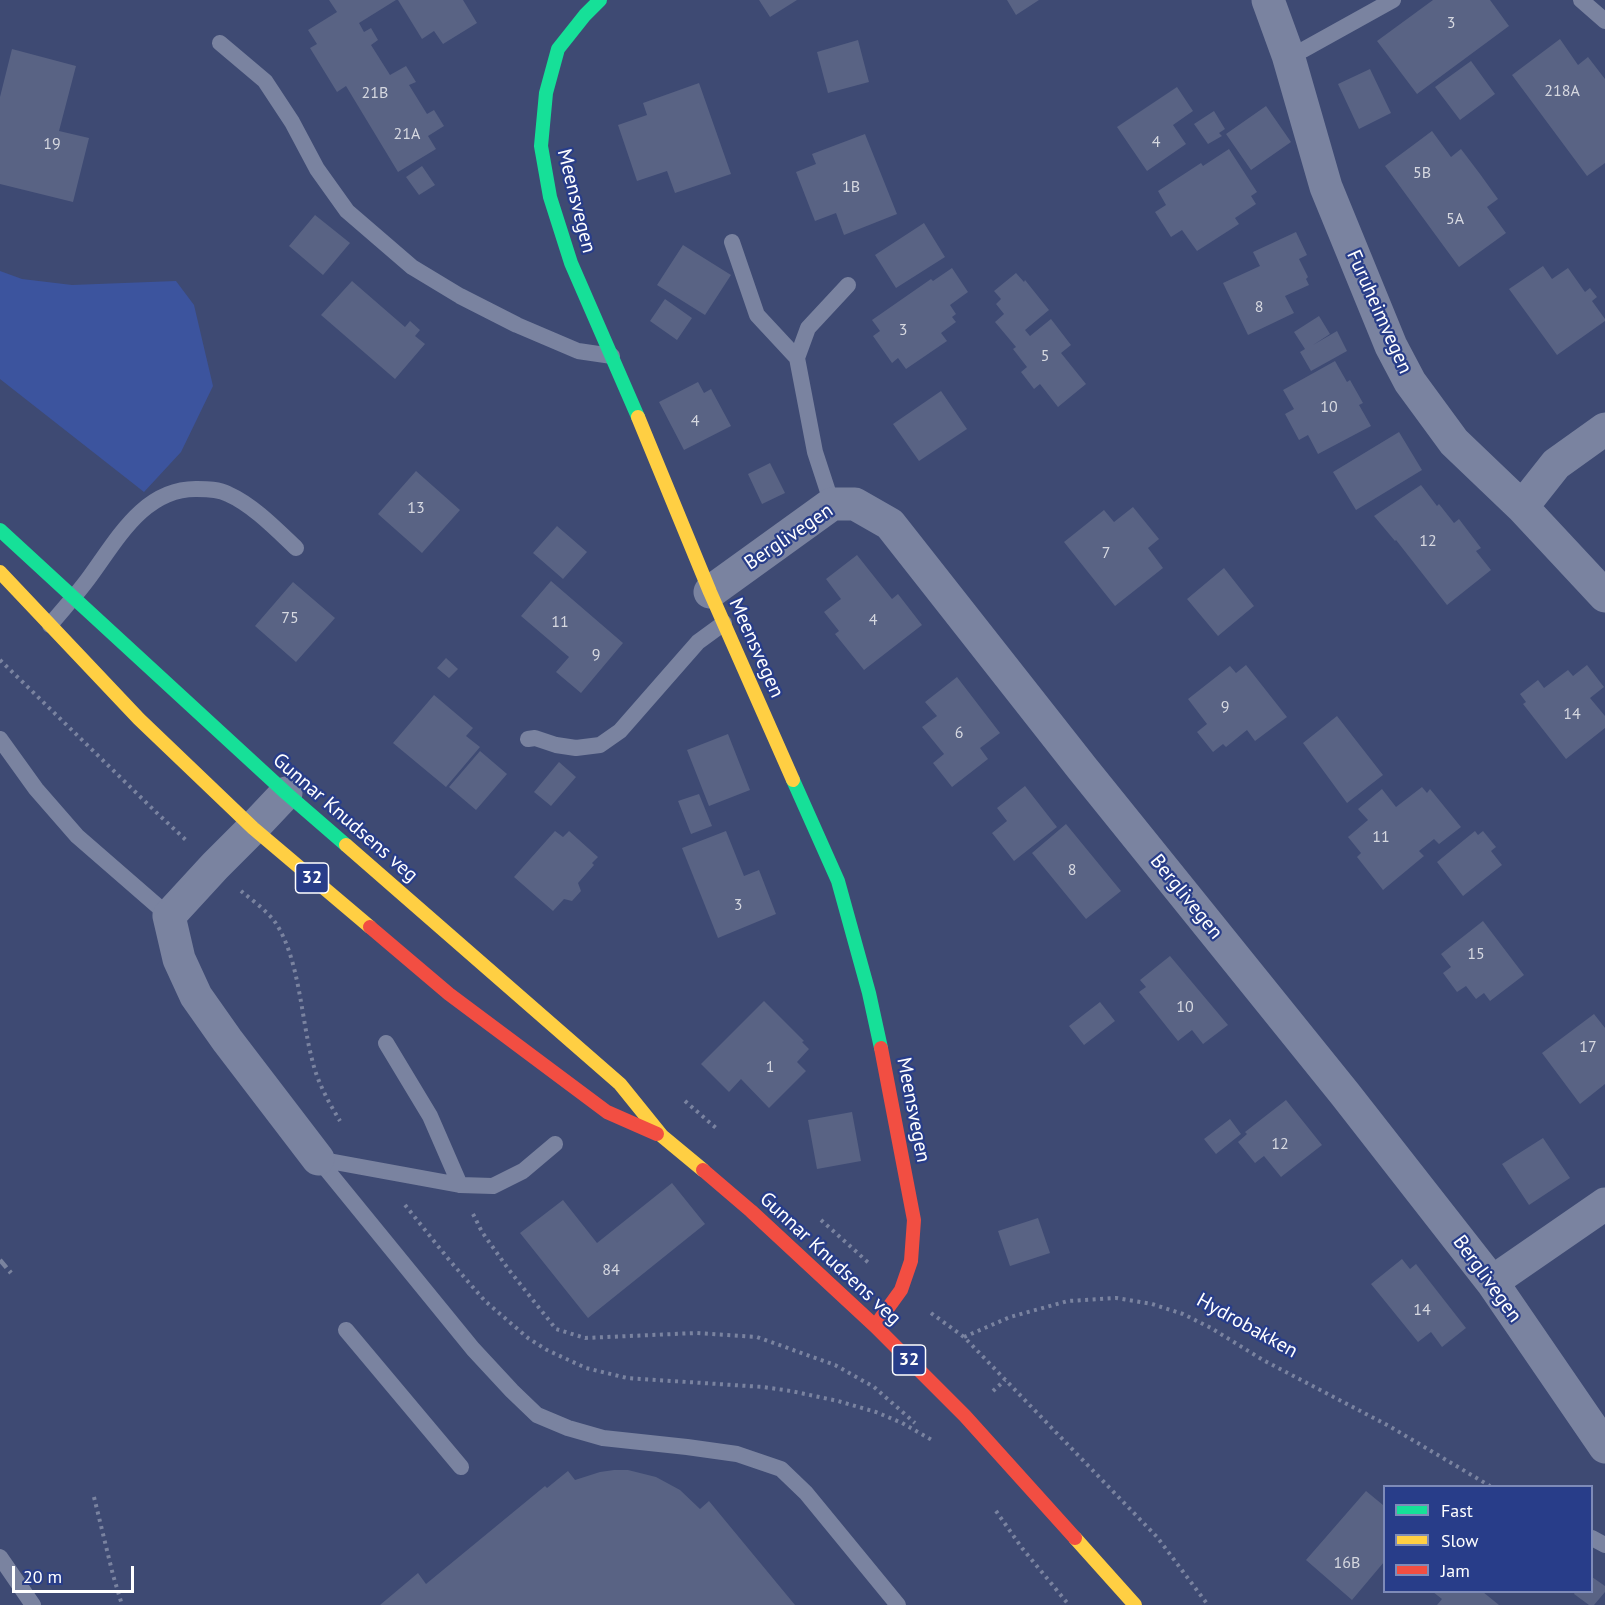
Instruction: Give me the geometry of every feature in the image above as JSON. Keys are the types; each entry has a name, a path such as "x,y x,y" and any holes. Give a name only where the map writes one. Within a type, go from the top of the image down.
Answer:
{"main road":[{"name":"Meensvegen","path":"600,0 558,49 546,93 541,146 550,197 571,263 710,592 838,881 869,993 914,1220 911,1261 901,1290 875,1326"},
{"name":"Gunnar Knudsens veg","path":"0,530 286,793 620,1084 662,1136 751,1211 875,1326 965,1416 1135,1605"},
{"name":"Gunnar Knudsens veg","path":"0,572 139,718 253,828 449,994 607,1112 662,1136"}],"street":[{"name":"Furuheimvegen","path":"1269,0 1288,55 1326,187 1390,346 1410,382 1454,442 1522,507 1605,596"},
{"path":"1522,507 1556,464 1605,429"},
{"name":"Berglivegen","path":"710,592 832,504 855,504 891,524 1075,759 1345,1094 1492,1282 1605,1447"},
{"path":"286,793 170,916 179,959 196,996 318,1159"},
{"path":"1492,1282 1605,1204"}],"lane":[{"path":"1288,55 1304,50 1393,0"},
{"path":"1581,0 1605,21"},
{"path":"220,43 265,81 317,169 347,211 412,267 460,296 517,325 578,351 612,356"},
{"path":"732,243 757,315 797,358"},
{"path":"832,504 815,452 797,358 808,328 848,285"},
{"path":"50,625 74,598 123,530 143,510 164,495 189,489 211,489 228,493 260,514 296,548"},
{"path":"528,739 535,738 556,745 576,748 600,745 620,731 698,642 724,623"},
{"path":"0,739 36,789 77,836 170,916"},
{"path":"386,1043 430,1116 460,1185"},
{"path":"318,1159 460,1185 493,1186 523,1171 555,1144"},
{"path":"318,1159 473,1348 537,1415 568,1428 603,1438 737,1454 782,1469 807,1493 898,1605"},
{"path":"346,1330 461,1467"},
{"path":"0,1557 33,1605"}],"path":[{"path":"460,1185 482,1232 556,1329 585,1338 696,1333 757,1337 835,1365 874,1387 936,1442"},
{"name":"Hydrobakken","path":"964,1337 1010,1317 1068,1301 1116,1298 1152,1304 1183,1314 1211,1328 1263,1360 1389,1426 1488,1485"},
{"path":"94,1497 122,1605"}],"shaded area":[{"path":"0,271 22,279 72,285 176,281 194,305 213,386 181,452 144,492 0,379"}],"building":[{"path":"329,0 396,0 359,23 364,32 371,28 378,40 371,45 390,75 406,66 416,82 409,85 427,114 434,110 444,126 428,136 436,149 398,172 346,86 337,92 310,48 317,44 308,30 337,12"},
{"path":"398,0 463,0 477,23 443,44 434,31 422,39"},
{"path":"759,0 797,0 770,17"},
{"path":"1007,0 1039,0 1016,15"},
{"path":"1433,0 1490,0 1509,26 1417,94 1377,41"},
{"path":"1560,39 1578,65 1588,57 1605,79 1605,163 1587,176 1512,75"},
{"path":"858,40 869,82 828,93 817,52"},
{"path":"12,49 76,66 59,131 89,138 73,202 0,184 0,97"},
{"path":"1471,61 1495,94 1460,120 1435,87"},
{"path":"1370,69 1391,113 1359,129 1338,84"},
{"path":"699,83 731,174 675,193 667,171 637,181 618,125 647,115 643,103"},
{"path":"1177,87 1193,111 1173,125 1186,144 1147,171 1117,127"},
{"path":"1266,106 1291,142 1251,170 1226,134"},
{"path":"1214,111 1225,129 1219,133 1222,136 1208,144 1194,124"},
{"path":"1432,131 1451,157 1461,149 1480,174 1498,199 1487,207 1506,233 1459,267 1385,166"},
{"path":"865,134 897,214 844,235 836,213 815,221 796,172 816,164 812,154"},
{"path":"1229,149 1257,192 1251,196 1256,204 1235,218 1239,224 1197,251 1182,230 1171,237 1155,212 1166,205 1158,191 1201,163 1203,166"},
{"path":"422,166 435,185 419,195 406,177"},
{"path":"315,215 350,243 323,275 289,246"},
{"path":"924,223 945,257 896,288 875,255"},
{"path":"1296,232 1307,255 1299,259 1308,277 1306,279 1309,285 1285,296 1294,313 1248,335 1223,283 1260,266 1253,252"},
{"path":"683,245 731,275 705,315 657,285"},
{"path":"1543,266 1552,279 1568,268 1585,292 1590,288 1597,297 1592,301 1605,319 1557,355 1509,289"},
{"path":"952,268 968,292 950,305 956,314 952,317 956,322 941,333 947,341 906,369 898,358 892,363 873,336 880,331 872,320 931,279 933,281"},
{"path":"1016,273 1024,282 1025,280 1049,310 1025,330 1030,336 1051,319 1071,345 1061,353 1086,384 1058,407 1040,384 1034,389 1021,372 1027,367 1013,349 1016,347 995,322 1004,314 996,304 1001,299 994,291"},
{"path":"352,281 405,327 410,321 420,330 415,336 425,344 395,379 321,315"},
{"path":"665,299 692,318 677,340 650,321"},
{"path":"1319,316 1330,334 1313,345 1337,331 1347,351 1311,371 1300,352 1305,349 1294,332"},
{"path":"1335,361 1347,382 1350,380 1363,403 1359,405 1371,426 1318,454 1308,435 1299,440 1285,414 1294,409 1283,390"},
{"path":"698,382 704,393 711,389 731,426 684,450 659,402"},
{"path":"941,391 967,429 919,461 893,424"},
{"path":"1399,432 1422,470 1356,510 1333,472"},
{"path":"770,463 785,493 762,504 748,474"},
{"path":"416,471 460,510 422,553 378,514"},
{"path":"1421,485 1454,523 1459,519 1481,548 1476,551 1491,570 1447,605 1374,516"},
{"path":"1133,507 1159,539 1148,548 1163,568 1115,606 1064,542 1104,510 1114,522"},
{"path":"557,526 587,552 563,579 533,553"},
{"path":"857,555 892,599 898,594 922,625 864,670 835,634 839,631 824,612 841,599 826,579"},
{"path":"1224,568 1254,606 1218,636 1187,599"},
{"path":"551,581 623,643 581,693 556,672 569,657 521,616"},
{"path":"293,582 335,618 296,662 255,626"},
{"path":"446,658 458,669 449,678 437,668"},
{"path":"1246,665 1287,717 1255,741 1247,730 1226,747 1223,744 1213,752 1197,732 1207,724 1188,699 1230,666 1236,673"},
{"path":"1587,665 1604,687 1590,698 1605,716 1605,728 1566,759 1523,704 1526,702 1520,694 1538,680 1544,688 1568,670 1573,676"},
{"path":"957,677 1000,733 980,748 988,759 952,787 933,763 944,754 922,727 937,716 925,702"},
{"path":"434,695 473,728 466,736 480,747 446,787 393,743"},
{"path":"1337,716 1383,775 1347,803 1303,743"},
{"path":"728,734 750,790 709,806 687,750"},
{"path":"480,751 507,774 476,810 449,787"},
{"path":"559,762 576,777 551,806 534,792"},
{"path":"1025,786 1057,827 1014,861 992,833 1007,821 997,808"},
{"path":"1422,787 1427,793 1430,789 1461,827 1439,844 1434,839 1419,851 1424,856 1383,890 1357,857 1361,853 1348,837 1368,820 1358,809 1382,789 1396,807"},
{"path":"699,794 712,826 691,834 678,801"},
{"path":"1066,824 1121,891 1086,919 1032,853"},
{"path":"555,831 563,837 569,831 598,857 578,883 581,891 572,901 564,899 553,911 514,877"},
{"path":"726,831 744,876 759,870 776,914 718,938 682,848"},
{"path":"1475,831 1478,835 1483,831 1496,847 1491,851 1502,865 1463,896 1437,862"},
{"path":"1483,921 1524,975 1490,1001 1484,993 1476,999 1466,986 1457,992 1443,973 1451,967 1441,954"},
{"path":"1170,956 1228,1025 1203,1044 1192,1030 1178,1041 1139,992 1146,987 1140,980"},
{"path":"764,1001 804,1041 802,1042 809,1049 797,1062 806,1071 769,1108 741,1079 729,1092 701,1064"},
{"path":"1100,1002 1115,1021 1084,1045 1069,1026"},
{"path":"1594,1014 1605,1028 1605,1084 1580,1104 1542,1053"},
{"path":"1286,1100 1322,1145 1281,1177 1264,1156 1255,1163 1238,1142 1247,1134 1245,1132"},
{"path":"852,1112 861,1161 817,1169 808,1120"},
{"path":"1230,1119 1241,1134 1216,1154 1204,1139"},
{"path":"1543,1138 1570,1178 1529,1205 1502,1164"},
{"path":"672,1183 705,1224 588,1318 520,1233 563,1200 597,1243"},
{"path":"1038,1218 1050,1253 1010,1266 998,1231"},
{"path":"1402,1259 1410,1269 1416,1264 1466,1328 1442,1347 1431,1332 1418,1342 1371,1284"},
{"path":"614,1470 628,1470 656,1477 680,1490 700,1509 709,1501 795,1605 380,1605 418,1573 426,1584 545,1486 547,1488 568,1471 575,1480"},
{"path":"1366,1491 1383,1505 1383,1563 1352,1600 1306,1560"},
{"path":"1593,1578 1605,1586 1605,1592 1594,1605 1589,1605 1574,1594 1593,1593"},
{"path":"1434,1593 1484,1593 1499,1605 1437,1605 1442,1599"}],"railway":[{"path":"0,1260 11,1273"}],"traffic: fast":[{"path":"600,0 558,49 546,93 541,146 550,197 571,263 638,417"},
{"path":"0,530 286,793 346,845"},
{"path":"793,780 838,881 869,993 881,1048"}],"traffic: slow":[{"path":"638,417 710,592 793,780"},
{"path":"0,572 139,719 253,828 370,927"},
{"path":"346,845 620,1084 662,1136 703,1170"},
{"path":"1075,1538 1135,1605"}],"traffic: jam":[{"path":"370,927 449,994 607,1112 657,1134"},
{"path":"875,1326 901,1290 911,1261 914,1220 881,1048"},
{"path":"703,1170 751,1211 875,1326 965,1416 1075,1538"}]}
